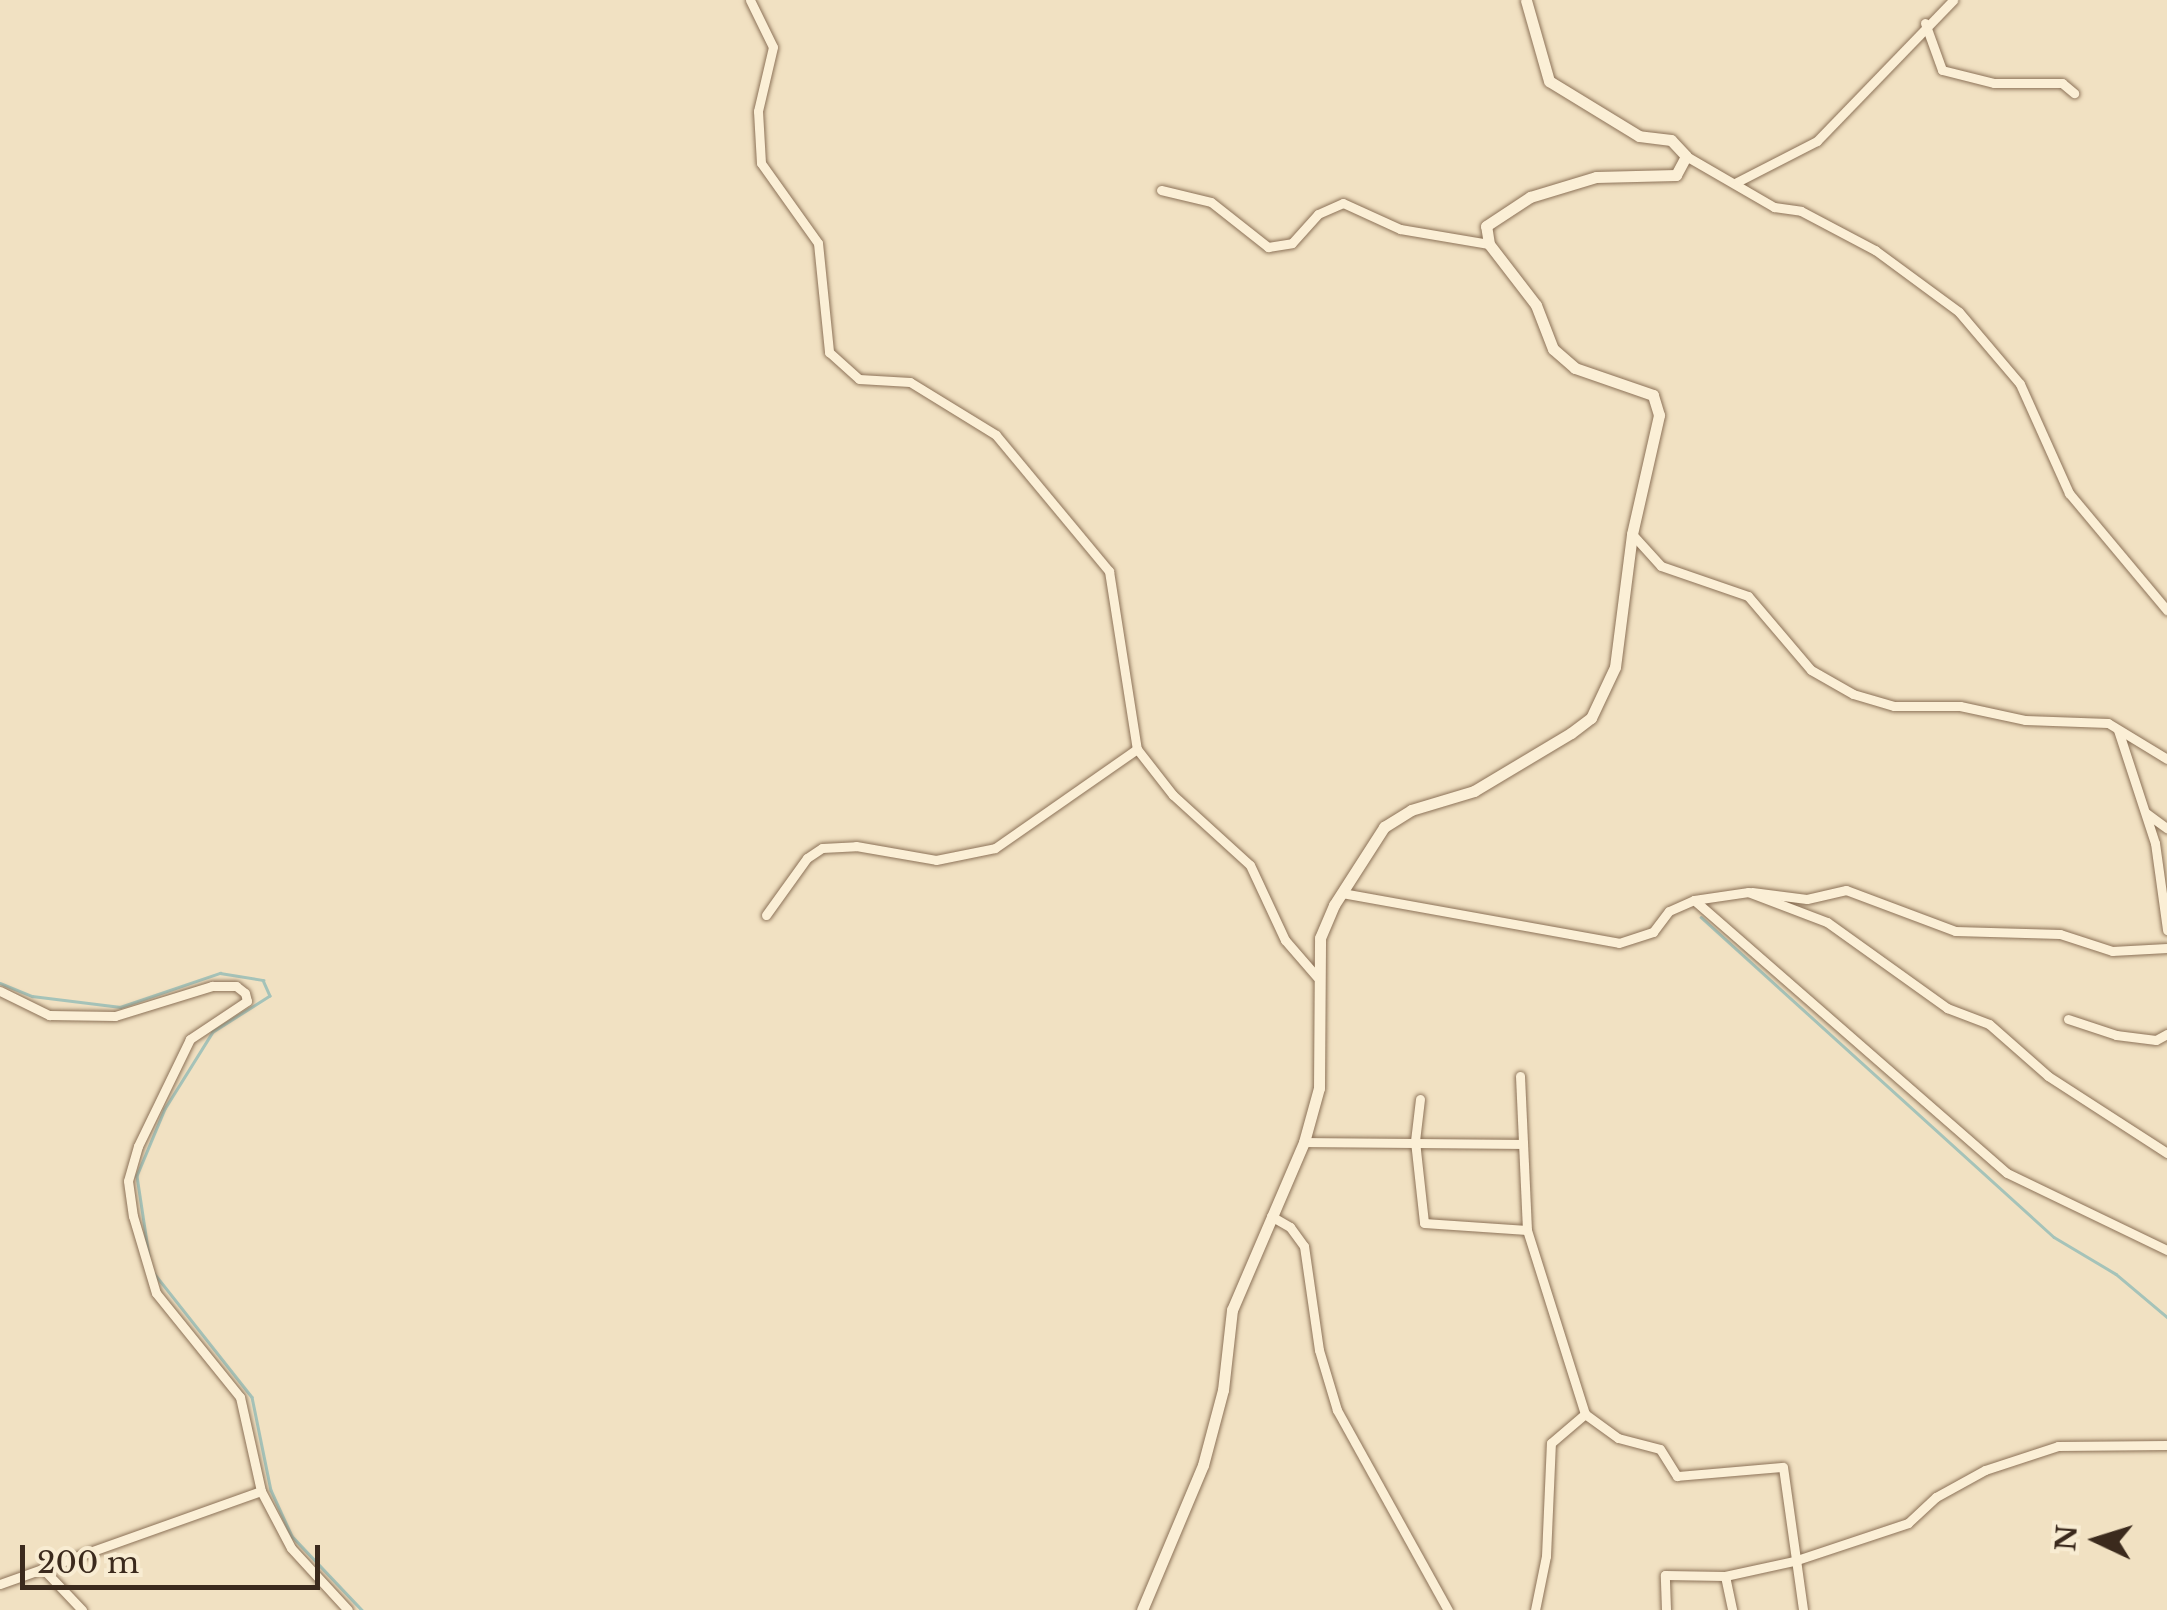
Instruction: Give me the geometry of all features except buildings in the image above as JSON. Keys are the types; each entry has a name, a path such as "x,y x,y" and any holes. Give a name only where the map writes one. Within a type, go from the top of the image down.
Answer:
{"street":[{"path":"750,0 772,47 758,112 761,163 818,243 829,352 859,380 910,382 996,435 1108,571 1137,749 1173,795 1250,865 1285,940 1317,976"},
{"path":"1526,0 1549,81 1640,136 1671,140 1686,156 1774,208 1802,210 1875,250 1960,312 2020,384 2069,493 2167,610"},
{"path":"1735,183 1817,141 1925,23 1953,0"},
{"path":"1925,23 1942,70 1994,82 2062,83 2074,93"},
{"path":"1142,1610 1204,1465 1223,1390 1232,1310 1304,1142 1324,1048 1317,976 1320,938 1342,893 1384,826 1411,810 1474,791 1590,718 1615,667 1632,534 1659,415 1653,396 1575,368 1554,349 1536,305 1489,244 1486,226 1496,213 1530,197 1596,178 1676,176 1686,156"},
{"path":"1161,190 1211,202 1268,247 1292,243 1318,214 1343,203 1400,228 1489,244"},
{"path":"1632,534 1661,566 1748,596 1811,670 1853,694 1894,706 1960,706 2118,730 2167,759"},
{"path":"2118,730 2143,811 2167,930"},
{"path":"766,914 807,858 822,848 856,846 936,860 996,848 1137,749"},
{"path":"2143,811 2167,828"},
{"path":"1342,893 1618,943 1653,932 1669,910 1694,900 1748,892 1807,900 1846,890 1955,931 2060,934 2112,951 2167,948"},
{"path":"1748,892 1826,922 1947,1008 1989,1024 2048,1076 2167,1153"},
{"path":"1694,900 2007,1173 2167,1250"},
{"path":"0,991 49,1015 115,1016 212,986 236,986 245,992 247,1000 190,1039 128,1181 156,1293 240,1396 261,1492 291,1548 348,1610"},
{"path":"2068,1019 2116,1035 2156,1040 2167,1034"},
{"path":"1520,1076 1527,1230 1586,1414 1618,1438 1660,1449 1677,1476 1783,1466 1803,1610"},
{"path":"1420,1099 1415,1141 1424,1222 1527,1230"},
{"path":"1304,1142 1523,1144"},
{"path":"1271,1216 1290,1226 1304,1246 1319,1350 1336,1410 1448,1610"},
{"path":"1535,1610 1546,1556 1551,1443 1586,1414"},
{"path":"1666,1610 1666,1575 1725,1576 1794,1560 1908,1523 1936,1497 1985,1470 2058,1446 2167,1445"},
{"path":"0,1584 261,1492"},
{"path":"45,1571 82,1610"},
{"path":"1725,1576 1732,1610"}],"waterway":[{"path":"1701,917 2054,1237 2116,1274 2167,1317"},
{"path":"0,983 32,996 120,1007 220,973 263,980 270,996 213,1032 165,1109 137,1176 149,1255"},
{"path":"154,1273 252,1397 271,1490 292,1536 362,1610"}]}
